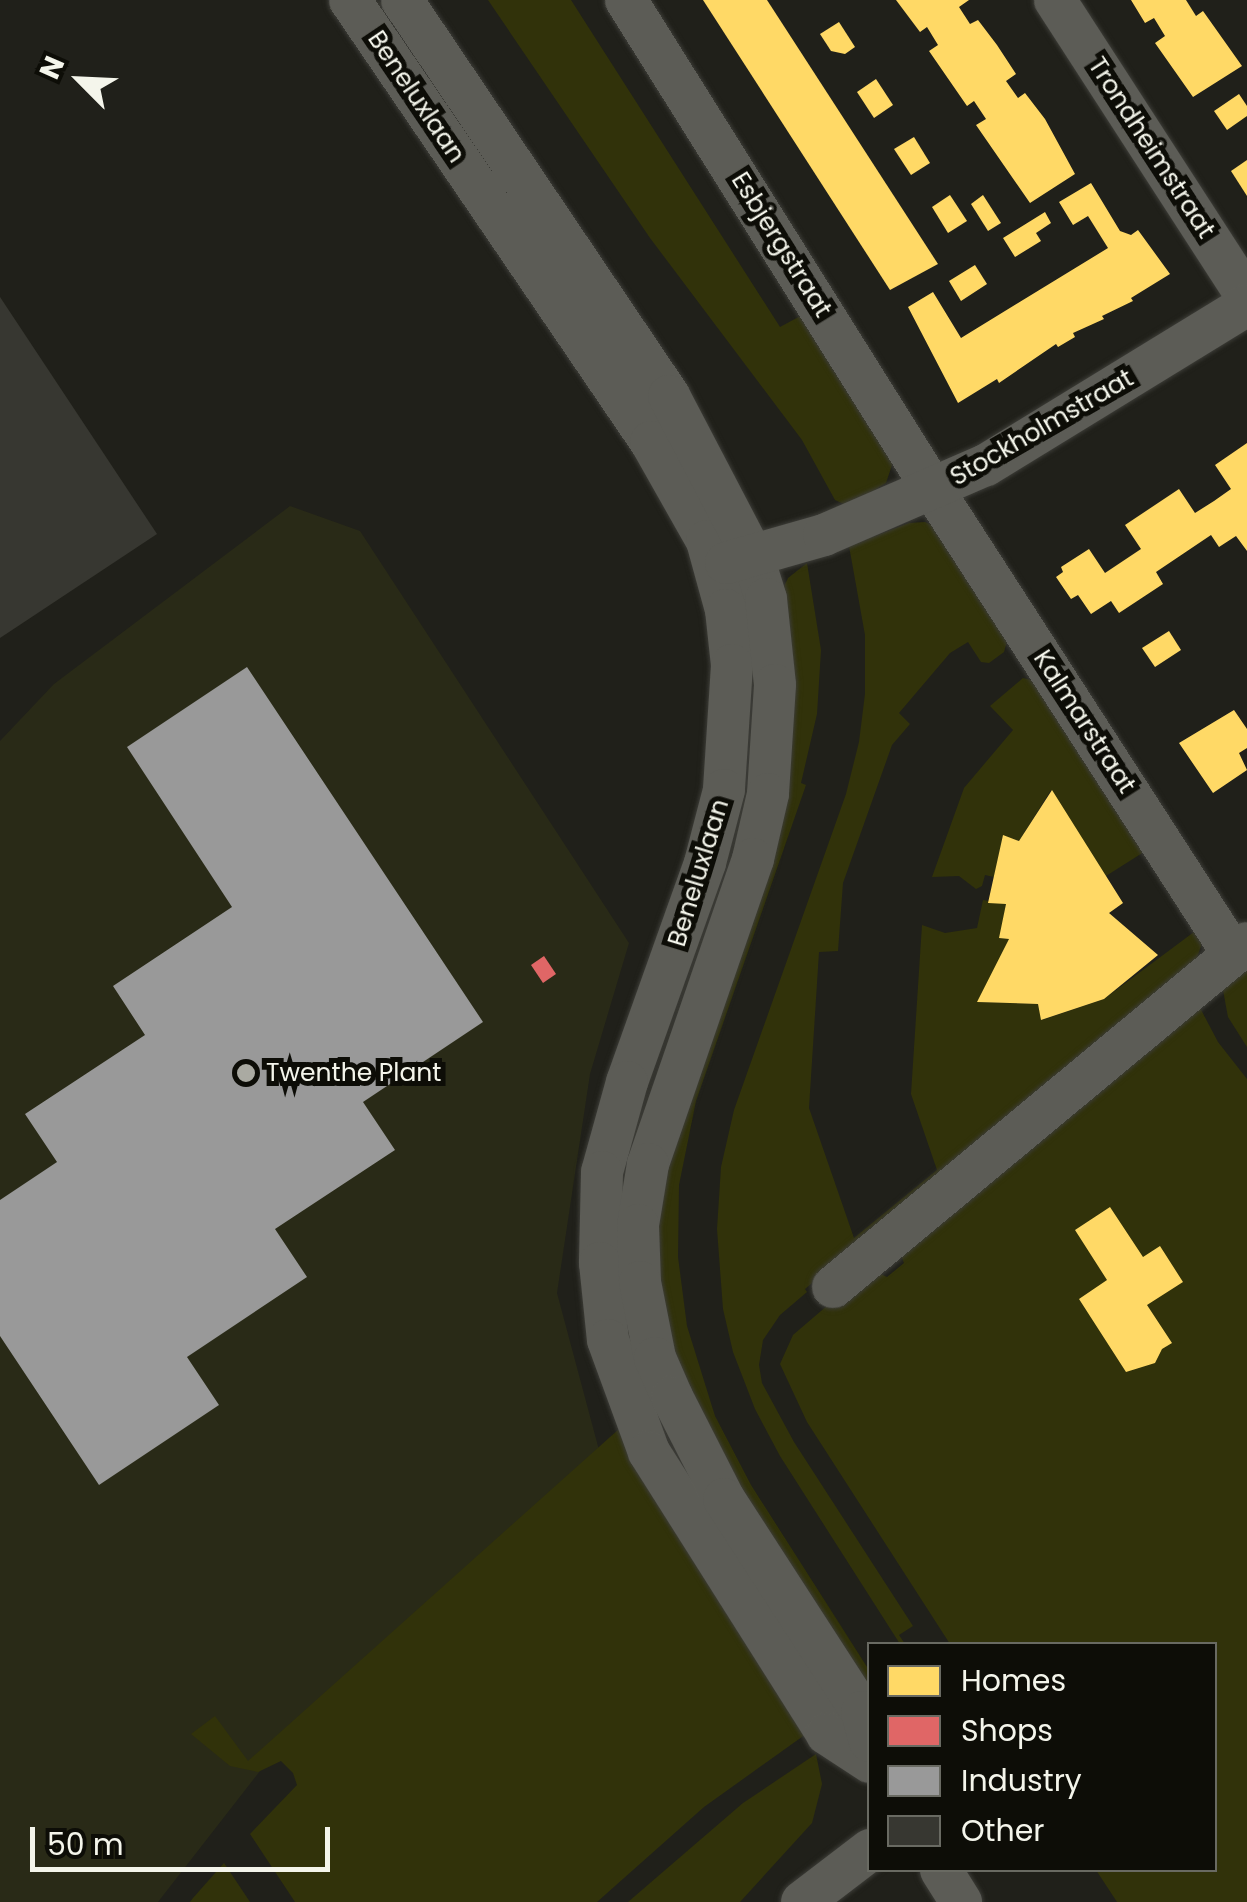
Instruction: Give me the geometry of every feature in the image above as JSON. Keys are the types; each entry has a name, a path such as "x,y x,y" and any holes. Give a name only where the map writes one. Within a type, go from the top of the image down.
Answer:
{"street":[{"name":"Beneluxlaan","path":"350,0 651,442 707,541 733,561"},
{"name":"Beneluxlaan","path":"402,0 669,396 733,561 774,643 775,742 768,794 753,859 648,1164 638,1225 640,1282 656,1358 672,1397 724,1499 862,1712 867,1730"},
{"name":"Esbjergstraat","path":"626,0 934,491"},
{"name":"Trondheimstraat","path":"1055,0 1247,297"},
{"name":"Stockholmstraat","path":"733,561 824,535 934,491 986,465 1247,305"},
{"name":"Kalmarstraat","path":"833,1288 1240,948 934,491"},
{"name":"Beneluxlaan","path":"733,561 726,610 732,664 724,790 699,881 626,1082 602,1172 600,1263 608,1340 650,1452 827,1734 867,1760"},
{"path":"802,1902 867,1852"},
{"path":"942,1872 961,1902"}],"shaded area":[{"path":"488,0 571,0 780,327 806,313 893,462 886,483 848,506 835,500 802,440 650,238"},
{"path":"290,506 360,531 629,943 590,1074 557,1293 599,1450 274,1753 158,1902 0,1902 0,741 54,684"},
{"path":"909,523 934,526 1009,634 1004,652 989,663 981,662 968,642 950,653 899,713 910,724 892,745 843,883 838,951 819,952 809,1108 854,1238 937,1170 911,1094 922,925 945,933 977,928 983,900 1006,904 1000,938 1009,939 978,1002 1038,1004 1042,1020 1104,999 1198,929 1202,943 1197,958 805,1289 807,1292 780,1315 763,1340 759,1365 762,1383 794,1442 913,1626 899,1635 904,1642 899,1642 780,1456 755,1409 733,1352 723,1309 717,1229 721,1167 734,1110 846,794 859,742 865,694 865,635 849,546"},
{"path":"807,563 821,650 817,714 801,783 806,785 696,1101 679,1185 678,1257 687,1326 715,1416 751,1485 867,1667 867,1691 683,1409 651,1229 738,924 778,599 788,578"},
{"path":"1023,678 1039,682 1147,850 1106,876 1051,790 1019,841 1003,836 994,877 985,875 982,886 976,889 959,876 932,877 964,788 1013,730 990,706"},
{"path":"1247,955 1247,1047 1228,1017 1223,990"},
{"path":"1198,1004 1218,1042 1247,1079 1247,1902 1117,1902 1097,1872 1217,1872 1217,1642 949,1642 807,1422 780,1364 793,1335 870,1269 887,1277 904,1263 900,1253"},
{"path":"619,1429 806,1734 704,1807 597,1902 295,1902 250,1834 297,1785 293,1773 281,1761 258,1772 230,1766 191,1734 215,1716 248,1761"},
{"path":"816,1754 822,1784 812,1823 740,1902 628,1902 743,1803"},
{"path":"224,1863 250,1902 190,1902 193,1898"}],"building: Homes":[{"path":"703,0 767,0 938,264 890,290"},
{"path":"896,0 969,0 959,7 970,24 978,20 997,45 1016,74 1006,81 1018,98 1025,93 1045,119 1075,174 1030,203 976,125 986,119 974,101 967,106 929,51 938,45 927,27 920,32"},
{"path":"1131,0 1186,0 1196,16 1203,11 1242,66 1193,97 1155,43 1165,36 1154,18 1145,23"},
{"path":"839,22 855,47 845,54 831,51 820,34"},
{"path":"876,79 893,105 874,118 857,92"},
{"path":"1239,94 1247,106 1247,116 1227,130 1214,111"},
{"path":"914,137 930,163 911,175 894,149"},
{"path":"1247,160 1247,196 1231,171"},
{"path":"1091,183 1120,231 1131,235 1138,230 1170,274 1131,298 1133,301 1102,316 1104,319 1073,333 1075,337 1058,347 1056,344 999,383 997,379 958,403 908,307 933,292 961,338 1108,248 1088,216 1073,225 1059,202"},
{"path":"950,195 967,221 948,233 932,207"},
{"path":"983,195 1001,223 988,231 971,204"},
{"path":"1045,212 1051,223 1036,233 1041,241 1015,257 1003,238"},
{"path":"975,265 987,284 961,301 949,281"},
{"path":"1247,443 1247,551 1236,536 1219,547 1211,535 1156,572 1163,584 1119,613 1111,601 1091,614 1078,595 1071,599 1056,577 1063,572 1061,567 1089,549 1105,573 1141,549 1125,525 1179,489 1195,513 1214,501 1231,489 1215,465"},
{"path":"1169,631 1181,650 1155,667 1142,648"},
{"path":"1234,710 1247,729 1247,748 1239,753 1247,770 1213,793 1179,743"},
{"path":"1052,790 1123,903 1109,913 1158,955 1104,999 1041,1020 1038,1004 977,1002 1009,939 999,938 1006,904 988,903 1003,835 1019,841"},
{"path":"1110,1207 1143,1257 1160,1246 1183,1282 1147,1305 1172,1343 1162,1349 1155,1363 1126,1372 1079,1299 1107,1280 1075,1230"}],"building: Shops":[{"path":"544,956 556,974 543,983 531,965"}],"building: Industry":[{"name":"Twenthe Plant","path":"247,667 483,1022 363,1102 395,1150 275,1229 307,1277 187,1357 219,1405 99,1485 0,1336 0,1200 57,1162 25,1114 145,1035 113,986 232,907 127,747"}],"building: Other":[{"path":"0,297 157,534 0,638"}],"place":[{"name":"Twenthe Plant","path":"246,1073"}]}
